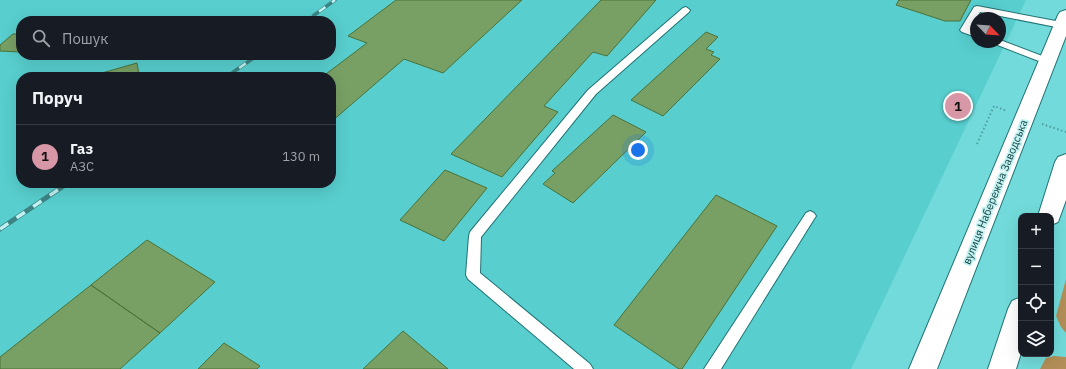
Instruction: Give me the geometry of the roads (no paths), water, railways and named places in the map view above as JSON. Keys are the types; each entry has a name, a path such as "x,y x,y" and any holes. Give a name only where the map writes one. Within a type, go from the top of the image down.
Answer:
{"main road":[{"name":"вулиця Набережна Заводська","path":"923,369 1064,20"},
{"path":"1051,213 1066,162"},
{"path":"1002,369 1018,318"}],"lane":[{"path":"975,12 977,9 1001,12"},
{"path":"585,369 473,275 475,236 592,92 686,10"},
{"path":"1006,13 1064,20"},
{"path":"970,21 965,30 970,32"},
{"path":"1006,45 1047,61"},
{"path":"712,369 810,216"}],"railway":[{"path":"313,16 335,0"},
{"path":"233,72 251,60"},
{"path":"0,229 61,188"}],"place":[{"name":"Газ","path":"958,106"}]}
